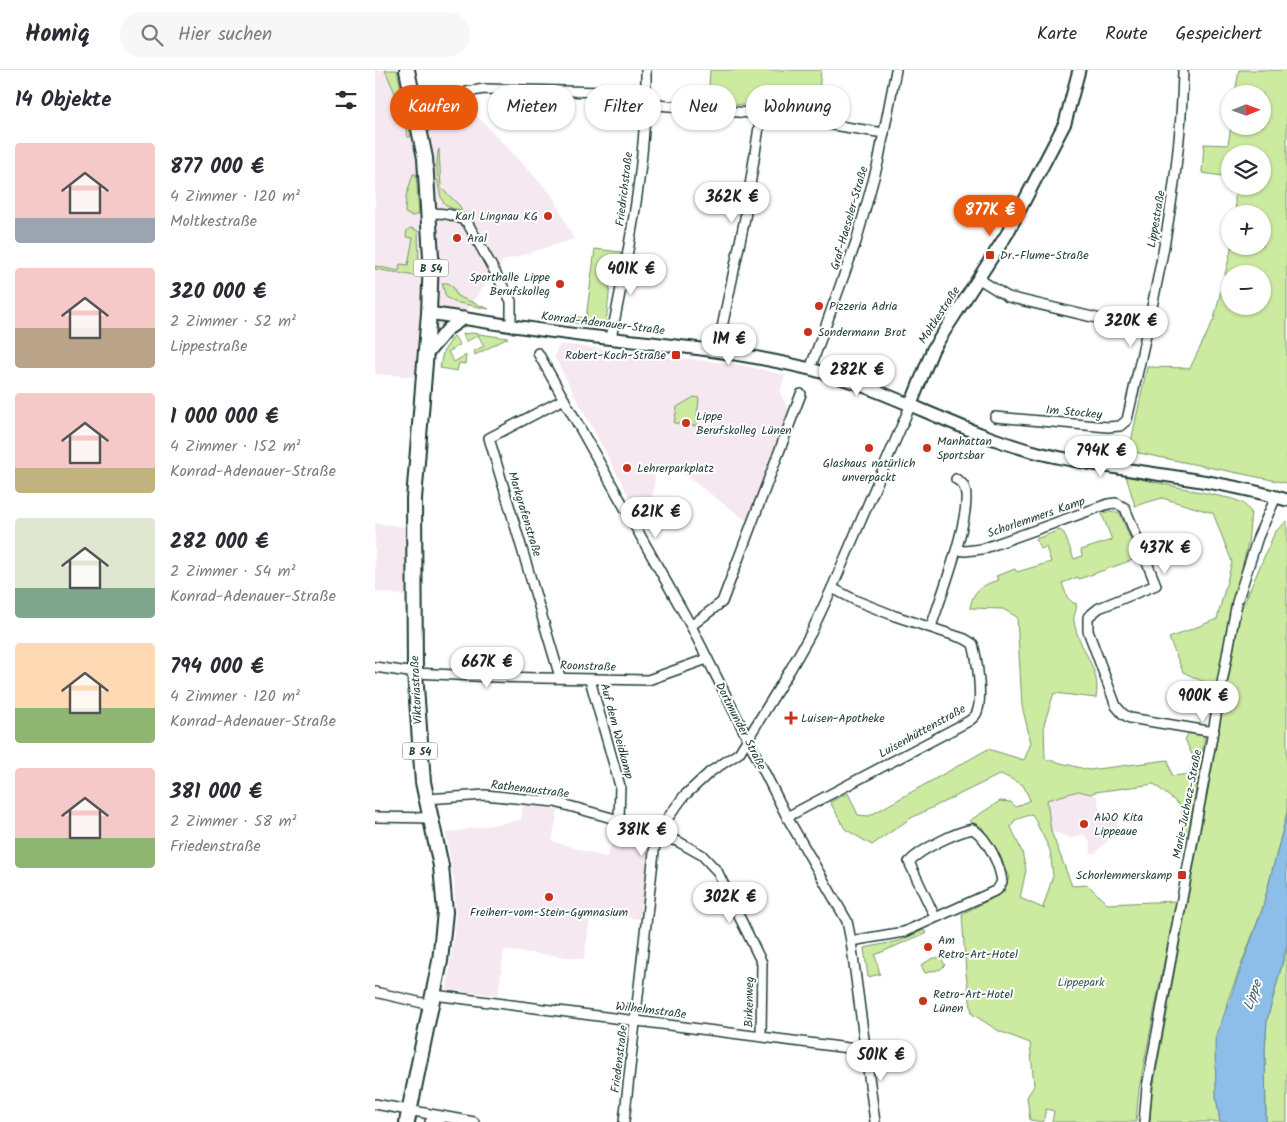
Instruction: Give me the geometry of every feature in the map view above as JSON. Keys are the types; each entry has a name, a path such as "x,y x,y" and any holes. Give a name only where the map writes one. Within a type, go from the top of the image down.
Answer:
{"main road":[{"name":"B 54","path":"407,70 425,158 429,213 429,312"},
{"name":"Viktoriastraße","path":"409,1116 441,961 445,912 441,866 426,799 421,764 415,673 414,499 429,312"}],"street":[{"name":"Friedrichstraße","path":"646,70 646,85"},
{"name":"Graf-Haeseler-Straße","path":"810,369 856,242 884,133 896,70"},
{"name":"Moltkestraße","path":"748,740 811,633 832,588 933,349 1007,234 1065,123 1079,70"},
{"name":"Lippestraße","path":"1138,370 1171,214 1178,158 1183,70"},
{"path":"478,90 585,91"},
{"path":"661,105 746,113"},
{"path":"850,128 884,133"},
{"name":"Friedrichstraße","path":"611,338 634,217 642,130"},
{"path":"721,337 745,218 759,130"},
{"path":"429,213 445,213 458,216 467,222 511,301 513,312 511,325"},
{"path":"979,280 1008,297 1147,330"},
{"name":"Konrad-Adenauer-Straße","path":"429,312 511,325 720,350 810,369 841,377 978,432 1039,453 1205,482 1282,498"},
{"path":"425,356 448,329 464,318"},
{"name":"Dortmunder Straße","path":"538,353 691,626 787,816 847,921 875,1122"},
{"name":"Im Stockey","path":"995,417 1099,427 1120,426 1127,420 1138,370"},
{"path":"691,626 722,602 801,394"},
{"name":"Markgrafenstraße","path":"560,677 489,438 564,399"},
{"path":"931,627 957,550 966,493 964,486 956,479"},
{"name":"Marie-Juchacz-Straße","path":"1143,1122 1147,1087 1237,602 1258,538 1282,498"},
{"name":"Schorlemmers Kamp","path":"957,550 965,552 982,549 1108,504 1116,504 1125,508 1156,585 1099,608 1088,617 1088,632 1116,706 1123,714 1130,718 1214,732"},
{"name":"Luisenhüttenstraße","path":"787,816 969,721 977,714 979,706 976,656 973,644 965,639 857,601 832,588"},
{"name":"Roonstraße","path":"375,667 415,673 560,677 590,680 648,680 707,659"},
{"name":"Auf dem Weidkamp","path":"590,680 620,786 619,820"},
{"path":"656,834 684,796 710,772 739,753 748,740"},
{"name":"Rathenaustraße","path":"426,799 485,795 555,802 619,820 656,834"},
{"path":"375,817 431,818"},
{"path":"851,941 903,932 997,890 1002,882 1001,872 982,835 973,829 956,834 915,856 909,862 935,917"},
{"name":"Friedenstraße","path":"624,1122 656,834"},
{"name":"Birkenweg","path":"656,834 679,842 694,850 717,870 762,963 761,1036"},
{"name":"Wilhelmstraße","path":"375,992 432,1000 636,1020 865,1050"},
{"path":"375,1104 409,1116 445,1117 474,1122"},
{"path":"430,1122 445,1117"}],"shaded area":[{"path":"375,70 401,70 404,85 390,85 390,130 478,130 478,117 488,127 488,130 490,130 552,195 574,239 503,261 415,377 375,374"},
{"name":"Lippe Berufskolleg Lünen","path":"560,344 742,365 785,375 780,392 788,410 747,521 671,465 652,472 655,478 651,505 646,507 651,516 642,521 554,356"},
{"path":"375,523 405,527 405,596 375,591"},
{"name":"AWO Kita Lippeaue","path":"1078,791 1097,796 1101,816 1117,815 1118,836 1106,842 1096,853 1091,853 1089,840 1083,834 1072,839 1051,831 1047,800"},
{"name":"Freiherr-vom-Stein-Gymnasium","path":"523,804 558,810 552,841 605,857 607,857 618,827 649,841 640,919 591,913 584,959 504,950 498,995 447,990 456,918 454,881 446,833 521,820"}],"green space":[{"path":"385,70 397,70 400,85 392,85"},
{"path":"710,70 821,70 820,85 746,85 746,105 736,104 736,85 709,85"},
{"path":"1239,70 1287,70 1287,483 1129,451 1147,367 1190,368 1214,319 1221,291 1221,315 1271,315 1271,265 1227,265 1230,255 1271,255 1271,205 1235,205 1235,195 1271,195 1271,145 1228,145 1230,135 1271,135 1271,85 1236,85"},
{"path":"406,130 410,130 411,137 408,137"},
{"path":"1204,144 1228,145 1221,145 1221,176 1202,173"},
{"path":"439,149 441,188 462,210 448,206 442,198 437,176"},
{"path":"413,174 416,174 419,214 412,216 405,213 406,197"},
{"path":"411,228 418,231 419,268 415,276 375,269 375,266 399,271 400,264 408,265 413,238 406,237 407,230"},
{"path":"595,249 621,252 614,285 610,285 606,323 600,326 559,321 563,315 586,318"},
{"path":"442,283 448,283 453,287 457,296 489,309 454,302 446,297"},
{"path":"472,333 508,338 475,355 474,351 484,346 478,335 466,342 463,334"},
{"path":"454,336 460,345 448,352 454,362 466,355 465,364 459,363 457,371 440,368 443,352"},
{"path":"694,397 699,398 696,426 674,423 677,407"},
{"path":"1126,476 1233,499 1243,503 1251,512 1248,543 1216,688 1183,672 1169,638 1217,619 1232,562 1213,513 1162,498 1135,506"},
{"name":"Lippepark","path":"1110,511 1120,513 1138,558 1079,579 1078,577 1062,583 1067,597 1073,603 1076,603 1074,621 1076,631 1096,677 1096,698 1054,693 1044,724 1045,759 1089,770 1168,760 1172,776 1190,774 1193,757 1185,739 1189,733 1205,736 1188,835 1183,837 1182,807 1154,784 1091,794 1078,791 1047,800 1051,831 1072,886 1088,885 1107,904 1176,901 1139,1089 1136,1122 1052,1122 1054,1111 1046,1109 1043,1122 1030,1120 1027,1097 1034,1086 1030,1043 999,1031 972,1014 966,974 962,914 1004,892 1009,877 982,827 969,821 1000,801 1011,802 1016,807 1030,800 1023,785 1001,774 911,818 872,845 845,829 830,802 848,793 858,815 869,816 988,749 1024,760 1031,743 1022,706 1017,617 1003,609 970,608 971,602 979,590 987,584 998,580 996,576 1015,569 1017,572 1051,562 1046,547 1040,549 1036,539 1060,530 1064,533 1074,559 1082,556 1081,550 1112,540 1102,514","holes":["1032,814 1050,850 1053,876 1043,907 1045,909 1020,898 1026,870 1022,852 1011,827 1015,820"]},
{"path":"1287,521 1287,813 1262,910 1227,1002 1216,1096 1220,1122 1150,1122 1152,1094 1241,610 1275,532"},
{"path":"924,930 926,933 875,955 880,974 868,977 864,948 899,941"},
{"path":"1287,946 1287,1122 1266,1122 1265,1050 1267,1020"},
{"path":"933,958 941,958 945,965 941,969 925,973 921,965"}],"water":[{"name":"Lippe","path":"1287,813 1287,946 1267,1020 1265,1050 1266,1122 1220,1122 1216,1096 1215,1040 1262,910"}],"place":[{"name":"Karl Lingnau KG","path":"548,216"},
{"name":"Aral","path":"457,238"},
{"name":"Dr.-Flume-Straße","path":"990,255"},
{"name":"Sporthalle Lippe Berufskolleg","path":"560,284"},
{"name":"Pizzeria Adria","path":"819,306"},
{"name":"Sondermann Brot","path":"808,332"},
{"name":"Robert-Koch-Straße","path":"676,355"},
{"name":"Lippe Berufskolleg Lünen","path":"686,423"},
{"name":"Glashaus natürlich unverpackt","path":"869,448"},
{"name":"Manhattan Sportsbar","path":"927,448"},
{"name":"Lehrerparkplatz","path":"627,468"},
{"name":"Luisen-Apotheke","path":"791,718"},
{"name":"AWO Kita Lippeaue","path":"1084,824"},
{"name":"Schorlemmerskamp","path":"1182,875"},
{"name":"Freiherr-vom-Stein-Gymnasium","path":"549,897"},
{"name":"Am Retro-Art-Hotel","path":"928,947"},
{"name":"Retro-Art-Hotel Lünen","path":"923,1001"}]}
